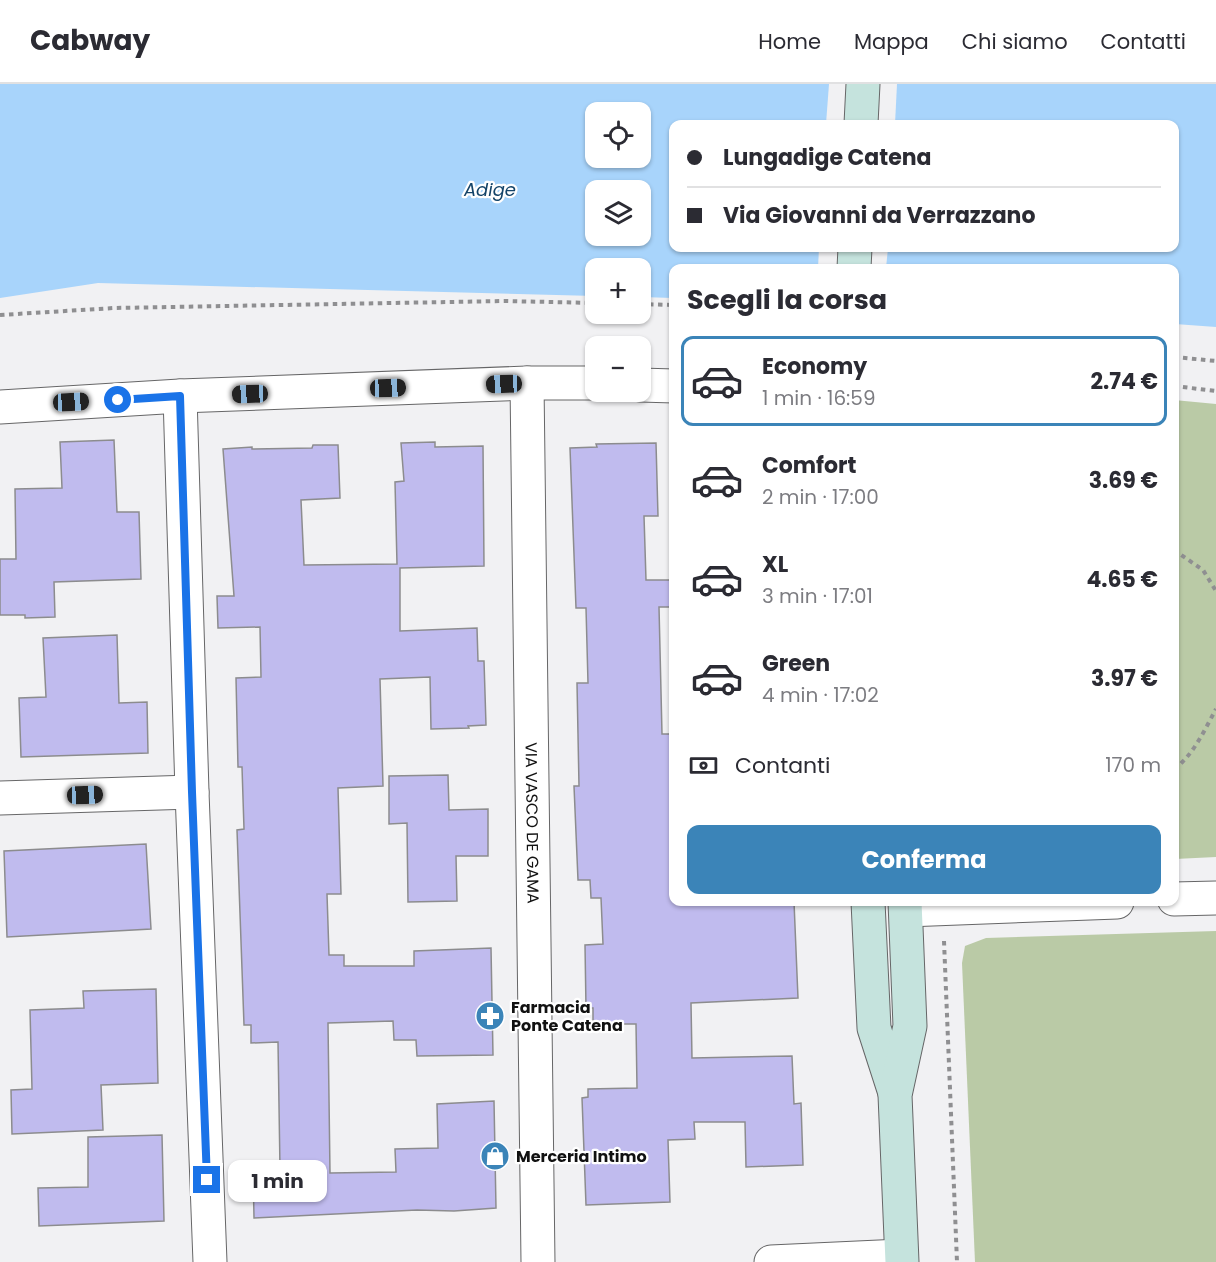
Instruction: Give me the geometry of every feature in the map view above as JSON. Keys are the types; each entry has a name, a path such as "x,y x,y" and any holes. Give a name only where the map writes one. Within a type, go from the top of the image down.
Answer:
{"street":[{"path":"861,120 862,84"},
{"path":"0,407 180,396 527,383 585,383"},
{"name":"VIA VASCO DE GAMA","path":"527,383 538,1262"},
{"path":"651,386 669,387"},
{"path":"180,396 210,1262"},
{"path":"0,798 192,792"},
{"path":"1179,899 1216,898"},
{"path":"868,906 874,1028 895,1095"},
{"path":"771,1262 902,1259 895,1095 910,1026 905,906"}],"path":[{"path":"0,315 114,308 504,301 585,303"},
{"path":"651,304 669,305"},
{"path":"1179,357 1216,361"},
{"path":"1179,387 1216,391"},
{"path":"1179,553 1203,570 1216,591"},
{"path":"1179,766 1197,743 1216,709"},
{"path":"944,938 957,1262"}],"green space":[{"path":"1179,400 1216,404 1216,857 1179,859"},
{"path":"1216,931 1216,1262 975,1262 962,963 965,946 986,938"}],"water":[{"name":"Adige","path":"0,84 1216,84 1216,327 1179,324 1179,264 669,264 669,298 651,297 651,258 585,258 585,296 98,283 0,298"}],"pier":[{"path":"829,84 897,84 895,120 826,120"},
{"path":"819,252 888,252 886,264 818,264"}],"building":[{"path":"114,440 117,512 139,512 141,579 54,582 55,617 25,618 25,615 0,615 0,559 16,559 15,489 62,488 60,442"},
{"path":"435,442 435,447 483,446 484,566 400,568 400,631 477,628 478,661 484,661 486,725 431,729 430,677 380,679 383,786 338,788 341,894 327,894 329,955 344,955 344,966 414,966 414,951 491,948 493,1055 417,1056 416,1040 394,1040 393,1021 328,1023 330,1173 396,1172 395,1149 438,1148 437,1104 494,1101 496,1208 254,1218 253,1169 280,1169 278,1042 251,1043 251,1025 244,1025 237,830 244,829 242,767 238,767 236,678 261,677 260,627 218,628 217,596 234,596 223,449 312,448 313,445 338,445 340,498 301,500 304,565 397,564 395,482 404,481 401,443"},
{"path":"656,443 658,516 644,516 646,580 669,580 669,607 659,607 662,734 669,734 669,906 794,906 798,998 691,1003 692,1058 792,1056 794,1104 801,1103 803,1165 746,1167 745,1122 694,1122 695,1139 668,1140 670,1202 586,1205 582,1098 588,1097 588,1089 637,1088 636,1024 593,1024 593,1008 586,1008 585,945 603,944 601,898 591,898 590,880 578,880 574,786 579,786 577,683 588,683 586,608 576,608 570,448 597,447 596,444"},
{"path":"117,635 119,703 147,702 148,753 21,757 19,698 46,697 43,638"},
{"path":"448,775 449,810 488,809 488,856 456,856 457,901 408,902 407,823 389,824 389,776"},
{"path":"146,844 151,929 7,937 4,851"},
{"path":"156,989 158,1083 101,1085 103,1130 12,1134 11,1090 32,1089 30,1010 84,1008 83,991"},
{"path":"162,1135 164,1221 39,1226 38,1188 88,1187 88,1137"}],"place":[{"name":"Farmacia Ponte Catena","path":"490,1016"},
{"name":"Merceria Intimo","path":"495,1156"}],"route":[{"path":"118,400 180,396 207,1180"}]}
